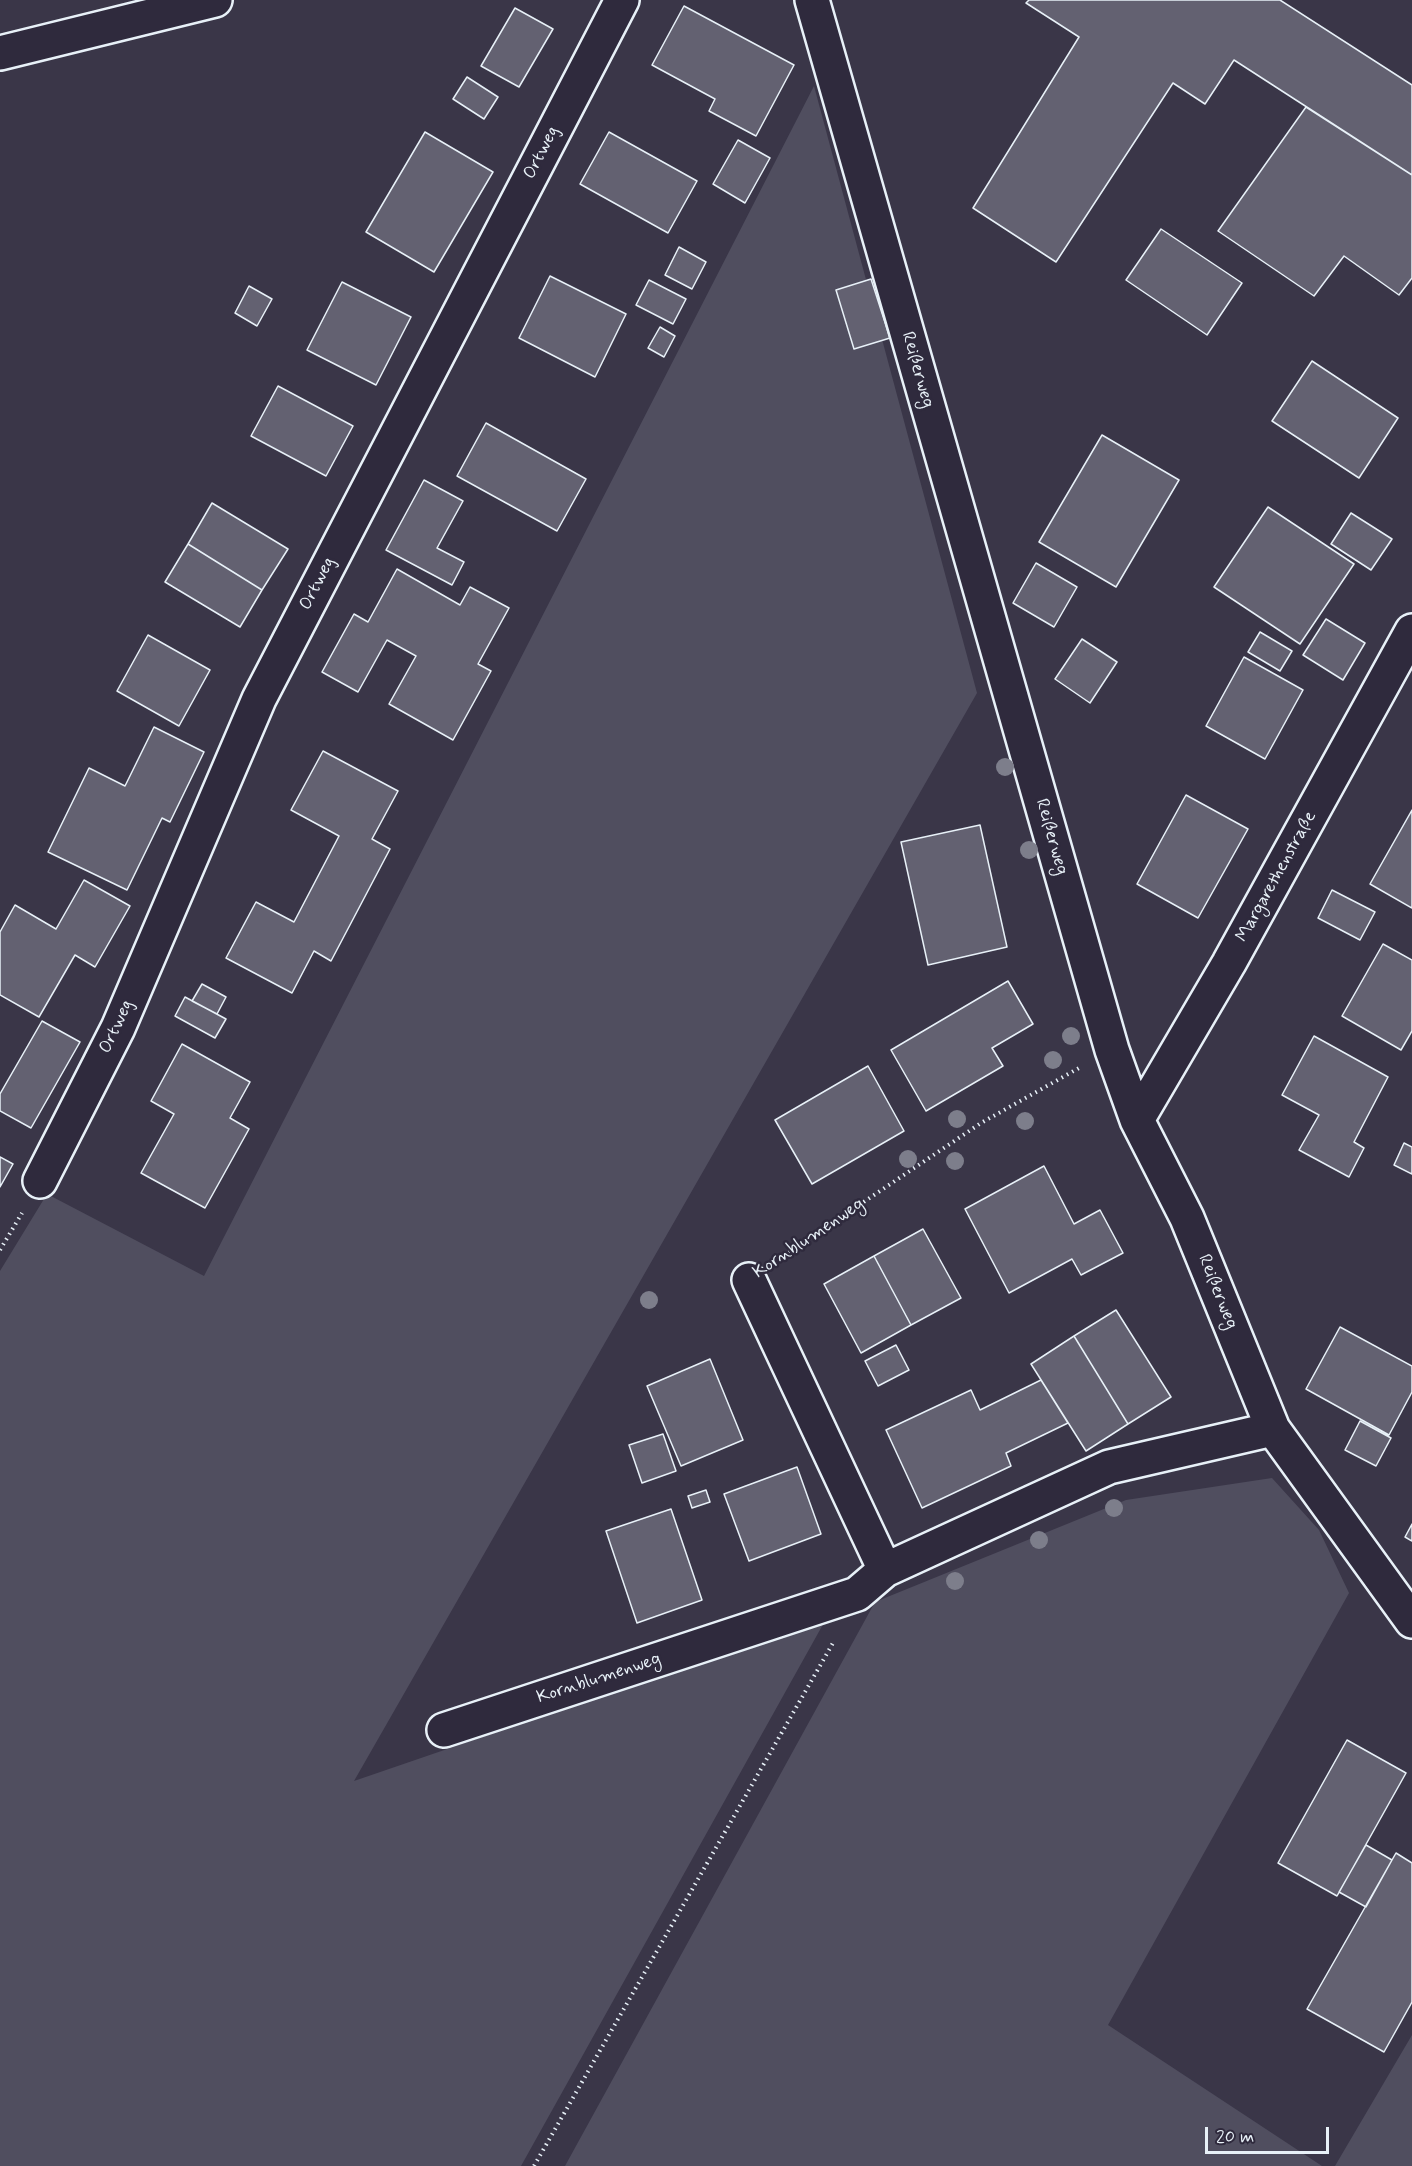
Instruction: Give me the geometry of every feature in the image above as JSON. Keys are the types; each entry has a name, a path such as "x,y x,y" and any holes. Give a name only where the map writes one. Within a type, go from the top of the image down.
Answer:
{"street":[{"path":"0,53 215,0"},
{"name":"Ortweg","path":"40,1181 118,1028 259,699 622,0"},
{"name":"Reißerweg","path":"812,0 1112,1050 1137,1120 1187,1218 1273,1429 1412,1622"},
{"name":"Margarethenstraße","path":"1137,1120 1229,963 1412,631"},
{"name":"Kornblumenweg","path":"749,1280 885,1570"},
{"name":"Kornblumenweg","path":"444,1730 857,1594 885,1570 1108,1467 1273,1429"}],"path":[{"name":"Kornblumenweg","path":"749,1280 981,1123 1112,1050"},
{"path":"534,2166 830,1650 857,1594"}],"shaded area":[{"path":"814,86 977,693 354,1781 826,1619 521,2166 0,2166 0,1271 47,1194 204,1276"},
{"path":"1272,1478 1319,1530 1349,1593 1108,2025 1322,2166 565,2166 875,1602 1126,1500"},
{"path":"1412,2035 1412,2166 1335,2166"}],"building":[{"path":"1029,0 1280,0 1412,85 1412,175 1234,60 1205,104 1173,83 1056,262 973,208 1079,37 1026,3"},
{"path":"684,6 794,65 756,136 709,111 715,99 652,65"},
{"path":"515,8 553,29 519,87 481,66"},
{"path":"467,77 498,97 484,119 453,99"},
{"path":"1306,107 1412,175 1412,278 1399,295 1344,256 1314,296 1218,231"},
{"path":"425,132 493,172 434,272 366,232"},
{"path":"609,132 697,181 668,233 580,184"},
{"path":"738,140 770,158 745,203 713,184"},
{"path":"1161,229 1242,283 1207,335 1126,280"},
{"path":"679,247 706,262 692,289 665,275"},
{"path":"550,276 626,314 595,377 519,338"},
{"path":"871,279 890,338 854,349 836,290"},
{"path":"649,280 686,299 673,324 636,305"},
{"path":"342,282 411,317 376,385 307,350"},
{"path":"249,286 272,299 257,326 235,313"},
{"path":"660,327 675,336 664,357 648,348"},
{"path":"1312,361 1398,418 1359,478 1272,421"},
{"path":"278,386 353,426 326,476 251,436"},
{"path":"486,423 586,479 557,531 457,476"},
{"path":"1102,435 1179,480 1116,587 1039,542"},
{"path":"424,480 463,501 437,548 464,562 452,585 386,550"},
{"path":"212,503 288,549 262,590 188,544"},
{"path":"1268,507 1354,564 1300,644 1214,587"},
{"path":"1351,513 1392,539 1371,570 1331,544"},
{"path":"188,544 262,590 240,627 165,582"},
{"path":"1036,563 1077,587 1054,627 1013,603"},
{"path":"397,569 460,605 470,587 509,608 478,664 491,671 453,740 389,704 416,656 387,640 358,692 322,672 354,614 368,622"},
{"path":"1326,619 1365,643 1343,680 1303,655"},
{"path":"1260,632 1292,651 1280,671 1248,652"},
{"path":"148,635 210,670 179,726 117,691"},
{"path":"1082,639 1117,662 1090,703 1055,679"},
{"path":"1244,657 1303,690 1265,759 1206,726"},
{"path":"154,727 204,752 170,822 162,818 127,890 48,852 89,768 125,786"},
{"path":"323,751 398,791 372,839 390,849 331,961 314,951 292,993 226,958 256,902 294,922 339,836 291,810"},
{"path":"1186,795 1248,829 1198,918 1137,884"},
{"path":"1412,810 1412,908 1370,884"},
{"path":"980,825 1007,947 928,965 901,842"},
{"path":"84,880 130,906 95,967 75,955 39,1017 0,995 0,932 15,905 56,929"},
{"path":"1332,890 1375,912 1360,940 1318,918"},
{"path":"1383,944 1412,960 1412,1031 1401,1050 1342,1016"},
{"path":"1008,981 1033,1024 992,1048 1003,1066 926,1111 891,1050"},
{"path":"202,984 226,997 217,1014 192,1001"},
{"path":"185,997 226,1019 215,1038 175,1016"},
{"path":"42,1021 80,1042 31,1128 0,1111 0,1094"},
{"path":"1314,1036 1388,1077 1354,1142 1364,1148 1349,1177 1299,1150 1319,1115 1282,1095"},
{"path":"182,1044 250,1082 230,1118 249,1129 205,1208 141,1173 174,1114 151,1101"},
{"path":"868,1066 904,1131 812,1184 775,1120"},
{"path":"1404,1143 1412,1147 1412,1174 1394,1165"},
{"path":"0,1157 13,1164 0,1187"},
{"path":"1044,1166 1074,1224 1100,1210 1123,1253 1081,1275 1072,1259 1009,1293 965,1209"},
{"path":"923,1229 961,1298 911,1325 874,1256"},
{"path":"874,1256 911,1325 861,1353 824,1284"},
{"path":"1116,1310 1171,1397 1128,1424 1074,1336"},
{"path":"1340,1327 1412,1366 1412,1392 1389,1435 1306,1389"},
{"path":"1074,1336 1128,1424 1086,1451 1031,1364"},
{"path":"896,1345 909,1370 878,1386 865,1361"},
{"path":"710,1359 743,1440 681,1466 647,1386"},
{"path":"1041,1380 1068,1423 1006,1453 1011,1466 922,1508 886,1430 971,1390 980,1410"},
{"path":"1360,1421 1391,1438 1376,1466 1345,1450"},
{"path":"663,1434 676,1471 642,1483 629,1445"},
{"path":"797,1467 821,1534 749,1561 724,1494"},
{"path":"706,1490 710,1502 692,1508 688,1496"},
{"path":"671,1509 702,1600 637,1623 606,1531"},
{"path":"1412,1524 1412,1541 1405,1537"},
{"path":"1347,1740 1406,1773 1337,1896 1278,1863"},
{"path":"1366,1845 1392,1860 1366,1907 1339,1892"},
{"path":"1396,1853 1412,1863 1412,2002 1384,2052 1307,2009"}]}
